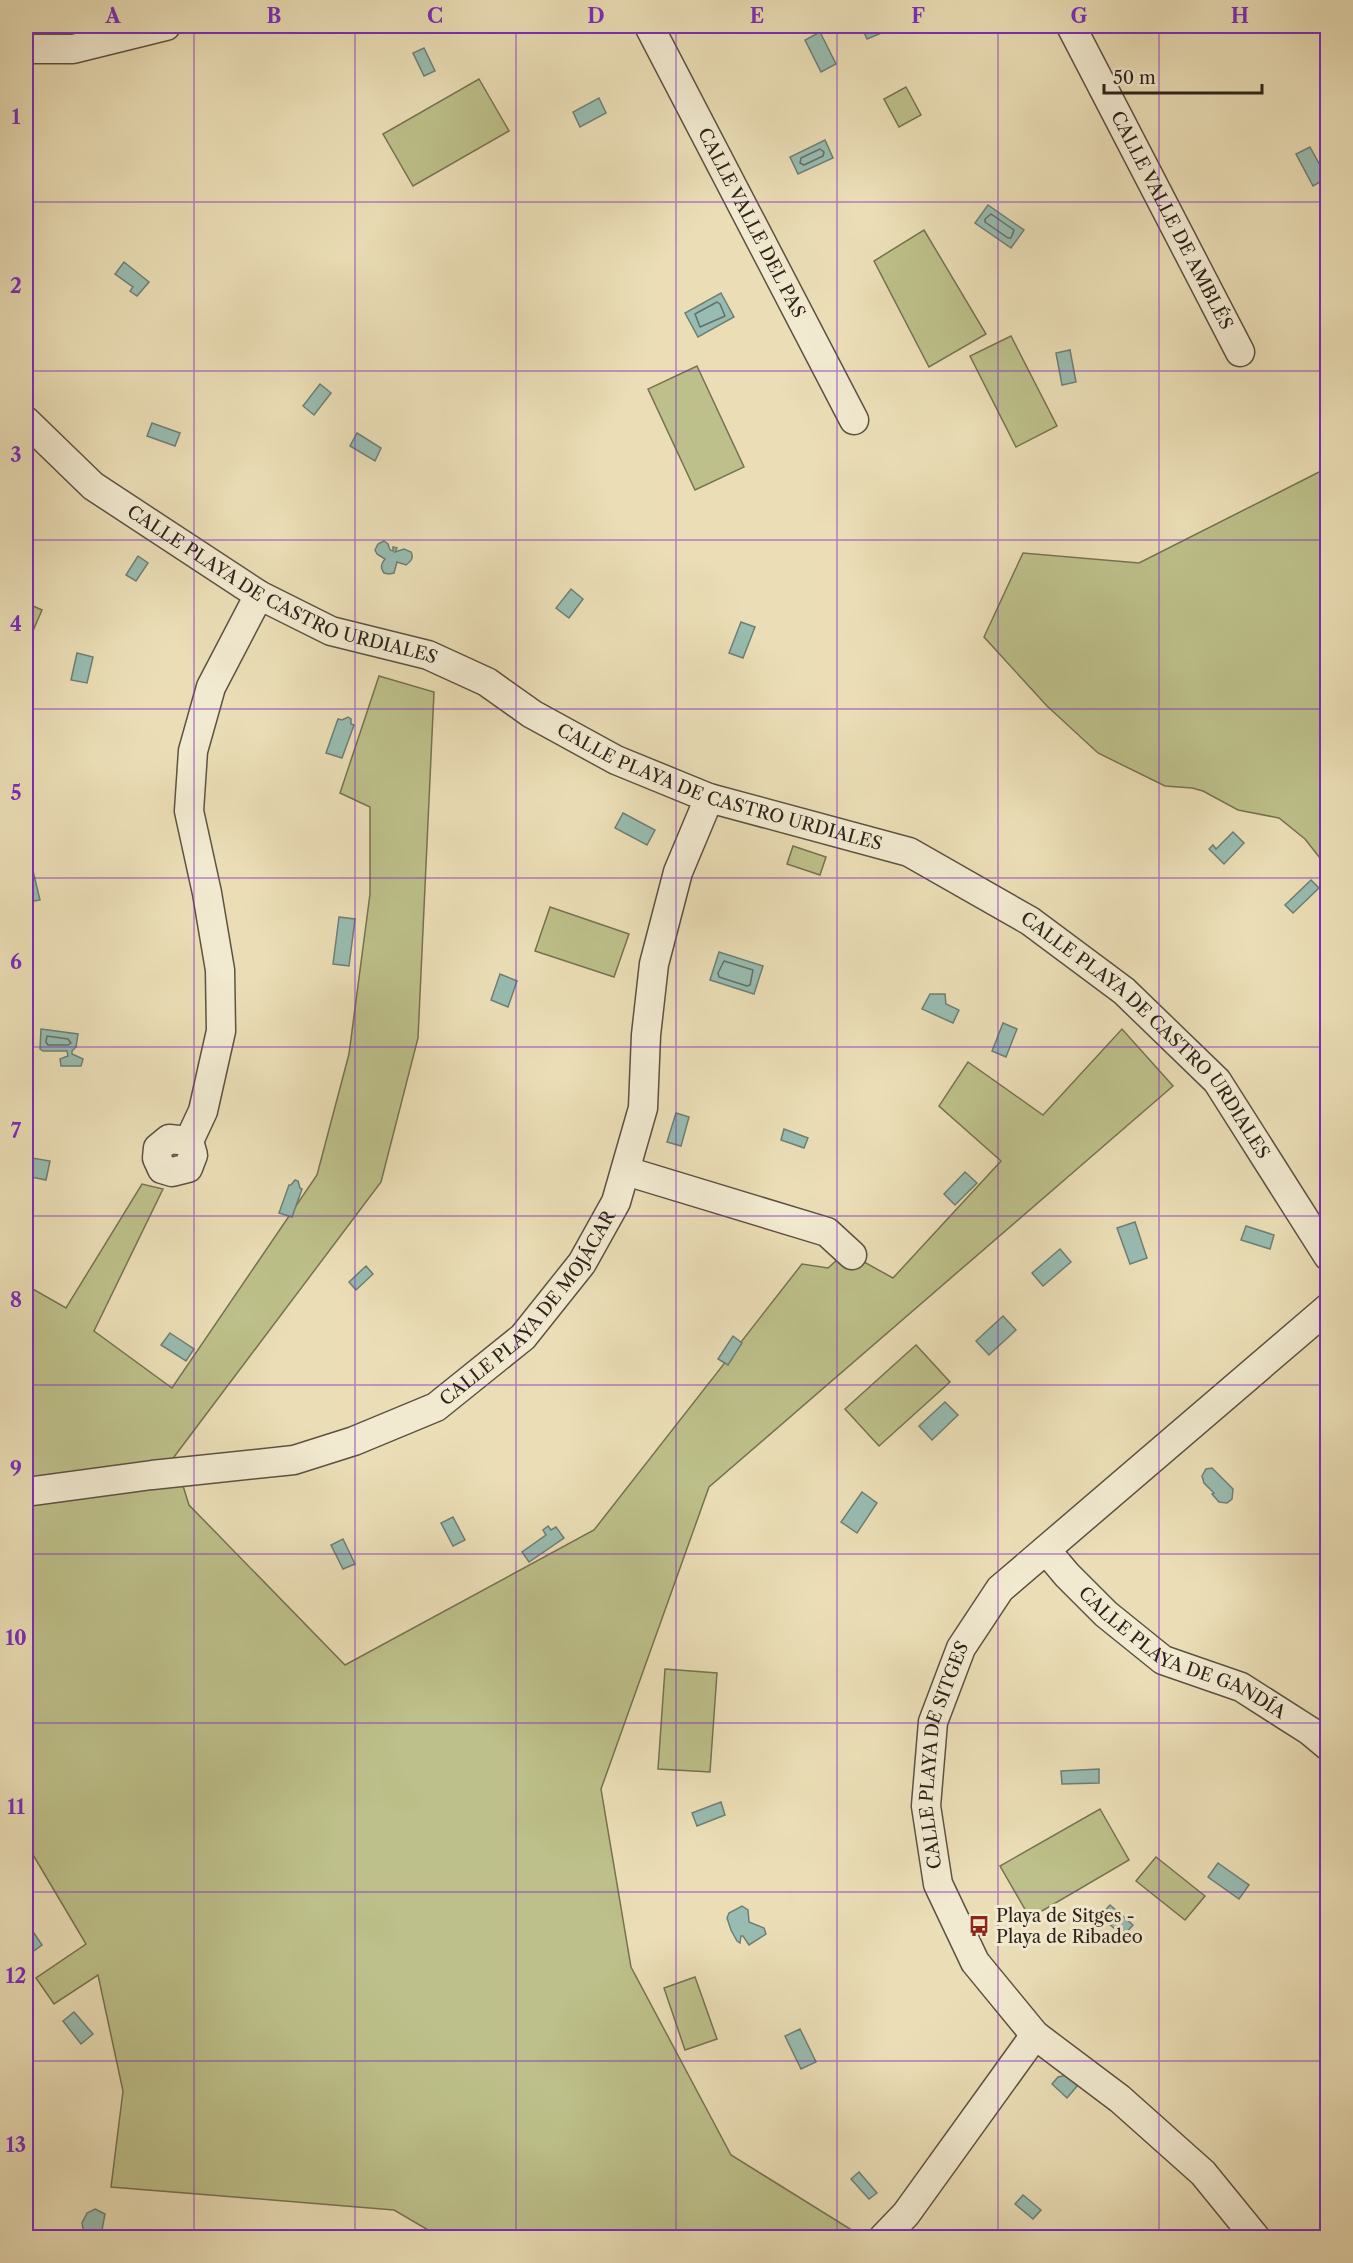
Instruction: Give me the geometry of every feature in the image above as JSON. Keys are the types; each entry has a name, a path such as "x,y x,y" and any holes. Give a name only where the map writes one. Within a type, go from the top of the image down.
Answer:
{"street":[{"path":"26,49 73,49 166,26"},
{"name":"CALLE VALLE DEL PAS","path":"649,26 854,420"},
{"name":"CALLE VALLE DE AMBLÉS","path":"1071,26 1240,352"},
{"name":"CALLE PLAYA DE CASTRO URDIALES","path":"26,422 93,486 259,595 331,631 428,655 487,682 532,714 616,760 709,798 909,852 1030,921 1124,991 1217,1081 1328,1256"},
{"path":"189,1141 203,1111 221,1031 220,970 207,893 189,811 193,751 211,687 259,595"},
{"name":"CALLE PLAYA DE MOJÁCAR","path":"26,1492 152,1475 294,1460 354,1441 436,1407 523,1337 582,1263 616,1202 643,1108 646,1035 654,964 678,872 709,798"},
{"path":"626,1171 827,1232 852,1255"},
{"name":"CALLE PLAYA DE SITGES","path":"1257,2238 1203,2173 1120,2100 1035,2035 975,1962 938,1884 926,1806 933,1722 961,1648 1000,1589 1328,1308"},
{"name":"CALLE PLAYA DE GANDÍA","path":"1046,1550 1106,1614 1163,1660 1241,1687 1310,1731 1328,1746"},
{"path":"883,2238 906,2214 1035,2035"}],"green space":[{"path":"479,79 509,131 413,186 383,134"},
{"path":"906,87 921,115 899,127 884,99"},
{"path":"924,230 986,334 929,367 874,261"},
{"path":"1011,336 1057,426 1016,447 970,356"},
{"path":"697,366 744,467 695,490 648,389"},
{"path":"1327,468 1327,867 1305,839 1279,818 1238,810 1203,791 1165,786 1098,753 1047,706 984,637 1023,553 1139,563"},
{"path":"26,603 42,610 26,647"},
{"path":"379,676 434,692 418,1038 381,1182 174,1457 189,1505 345,1665 594,1530 802,1264 828,1268 846,1252 893,1278 1001,1161 939,1106 968,1062 1043,1115 1122,1029 1173,1086 709,1487 601,1789 631,1967 731,2155 863,2237 440,2237 394,2210 111,2187 123,2091 98,1975 54,2004 36,1978 86,1944 26,1843 26,1285 66,1308 142,1184 163,1189 94,1331 172,1388 317,1175 349,1054 370,894 370,807 340,793"},
{"path":"793,846 826,857 820,875 787,864"},
{"path":"550,907 629,934 614,977 535,951"},
{"path":"916,1345 950,1382 879,1446 845,1409"},
{"path":"665,1669 717,1673 710,1772 658,1769"},
{"path":"1100,1809 1129,1860 1030,1918 1000,1866"},
{"path":"1156,1857 1205,1896 1185,1920 1136,1881"},
{"path":"695,1977 717,2039 685,2050 664,1988"}],"water":[{"path":"861,26 898,26 867,39"},
{"path":"820,32 836,64 821,72 805,40"},
{"path":"424,48 435,71 424,76 413,53"},
{"path":"599,98 606,113 580,127 573,112"},
{"path":"825,140 833,158 798,174 790,157"},
{"path":"1310,147 1327,178 1313,186 1296,154"},
{"path":"988,205 1024,230 1011,248 975,223"},
{"path":"124,262 149,282 137,296 130,291 133,287 115,274"},
{"path":"721,293 734,317 698,337 685,313"},
{"path":"1070,350 1076,382 1062,385 1056,353"},
{"path":"320,384 331,393 314,415 303,406"},
{"path":"152,423 180,433 175,446 147,436"},
{"path":"357,433 381,448 375,461 350,446"},
{"path":"384,541 390,550 393,551 393,547 397,548 395,552 404,549 412,554 412,559 406,565 397,562 394,573 384,573 382,566 385,559 375,550 378,544"},
{"path":"138,556 148,563 136,581 126,575"},
{"path":"571,589 583,599 569,618 556,608"},
{"path":"741,622 755,627 743,658 729,653"},
{"path":"77,653 93,657 87,683 71,680"},
{"path":"348,717 354,725 342,758 326,753 338,719"},
{"path":"623,813 655,830 647,845 615,828"},
{"path":"1233,832 1244,843 1224,864 1209,849 1213,845 1216,849"},
{"path":"33,871 40,900 29,902 26,872"},
{"path":"1311,880 1319,888 1293,913 1285,905"},
{"path":"339,917 355,919 349,966 333,964"},
{"path":"719,952 763,966 754,994 710,980"},
{"path":"500,974 517,981 508,1007 491,1000"},
{"path":"930,994 945,994 946,1004 959,1010 953,1023 922,1009"},
{"path":"1003,1023 1017,1029 1006,1057 992,1051"},
{"path":"41,1029 78,1034 76,1047 72,1054 83,1059 81,1066 61,1066 60,1059 68,1056 67,1051 40,1049"},
{"path":"676,1113 689,1117 681,1146 667,1142"},
{"path":"784,1129 808,1138 804,1148 781,1140"},
{"path":"26,1157 50,1161 46,1180 26,1176"},
{"path":"965,1172 977,1183 955,1205 944,1194"},
{"path":"295,1180 302,1189 292,1217 279,1213 289,1185"},
{"path":"1135,1222 1147,1258 1130,1264 1117,1228"},
{"path":"1246,1226 1274,1235 1270,1249 1241,1240"},
{"path":"1060,1249 1071,1262 1043,1286 1032,1273"},
{"path":"366,1266 373,1274 356,1290 349,1282"},
{"path":"1003,1316 1016,1330 989,1355 976,1341"},
{"path":"170,1333 194,1349 186,1361 161,1345"},
{"path":"733,1336 742,1343 728,1365 718,1359"},
{"path":"945,1402 958,1415 932,1440 919,1426"},
{"path":"1212,1468 1233,1489 1232,1499 1227,1503 1219,1502 1204,1483 1202,1476 1206,1469"},
{"path":"862,1492 877,1503 857,1533 841,1522"},
{"path":"453,1517 465,1540 453,1546 441,1523"},
{"path":"548,1526 551,1530 556,1527 564,1538 529,1562 522,1552 546,1535 543,1530"},
{"path":"343,1539 355,1564 343,1569 331,1545"},
{"path":"1099,1769 1099,1783 1062,1784 1061,1771"},
{"path":"721,1802 725,1815 697,1826 692,1813"},
{"path":"1218,1863 1249,1885 1239,1899 1208,1877"},
{"path":"1110,1905 1133,1925 1123,1936 1100,1916"},
{"path":"742,1906 748,1910 749,1922 764,1928 766,1934 749,1945 743,1936 741,1936 740,1943 737,1941 727,1918 729,1913"},
{"path":"26,1921 42,1945 31,1953 26,1944"},
{"path":"74,2012 93,2034 81,2044 63,2021"},
{"path":"800,2029 816,2062 801,2069 785,2036"},
{"path":"1067,2075 1078,2085 1067,2098 1052,2084 1058,2077"},
{"path":"859,2172 877,2193 869,2199 851,2179"},
{"path":"1023,2195 1041,2210 1033,2219 1015,2204"},
{"path":"95,2209 105,2214 102,2230 96,2235 90,2235 84,2231 82,2223 87,2213"}],"place":[{"name":"Playa de Sitges - Playa de Ribadeo","path":"979,1926"}]}
